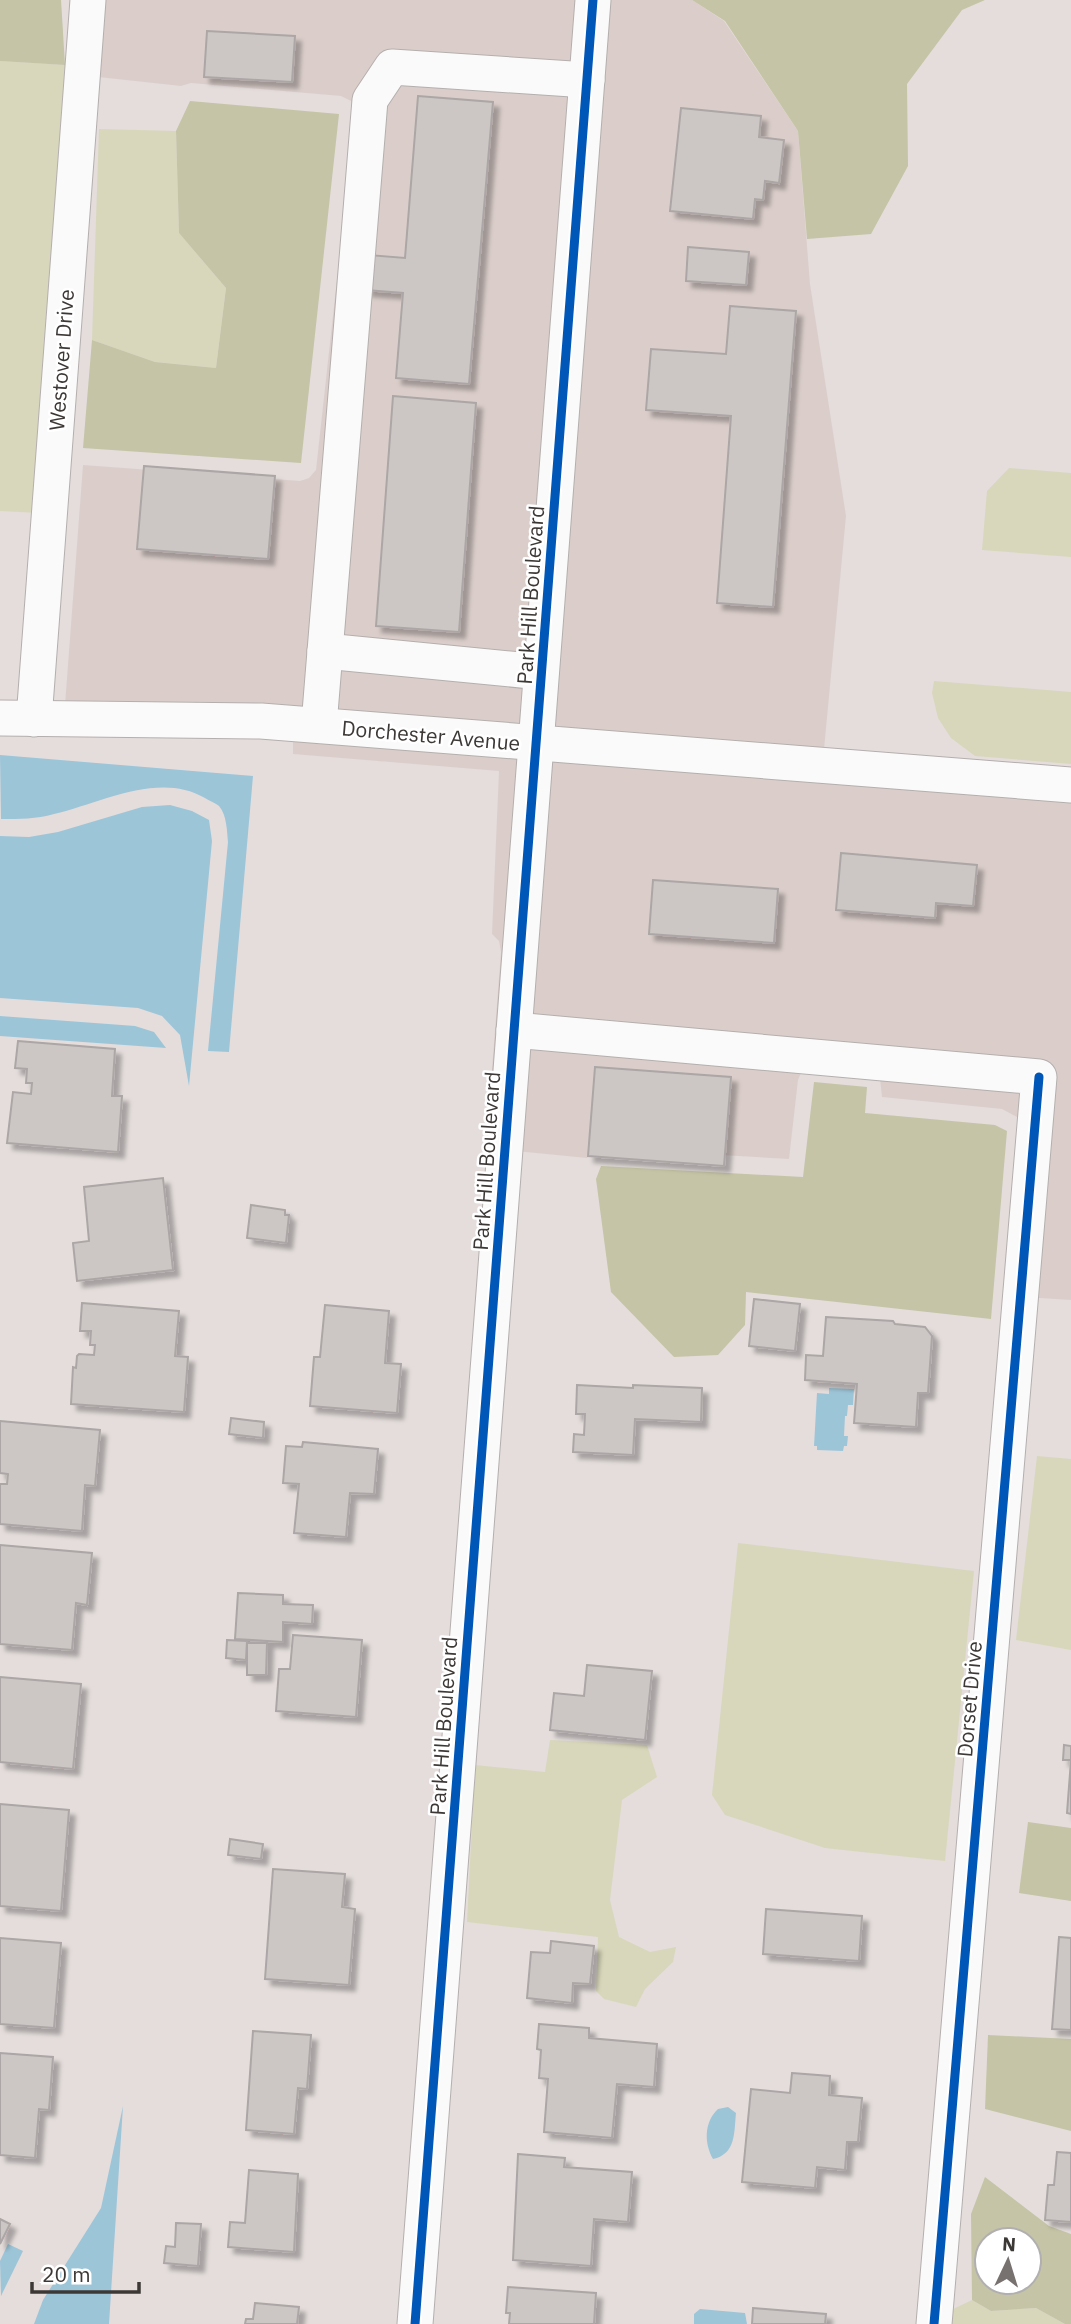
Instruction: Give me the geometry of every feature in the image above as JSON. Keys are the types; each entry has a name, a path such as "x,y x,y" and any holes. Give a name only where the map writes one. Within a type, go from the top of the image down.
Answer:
{"street":[{"name":"Westover Drive","path":"34,719 88,0"},
{"name":"Park Hill Boulevard","path":"415,2324 593,0"},
{"path":"319,725 370,100 392,67 587,80"},
{"path":"325,651 541,672"},
{"name":"Dorchester Avenue","path":"0,718 261,721 1071,785"},
{"name":"Dorset Drive","path":"514,1030 1039,1077 934,2324"}],"shaded area":[{"path":"83,0 692,0 724,21 798,131 810,284 846,516 823,760 1071,782 1071,1300 1009,1296 1022,1127 1017,1117 1002,1109 882,1097 880,1078 802,1070 798,1080 789,1159 602,1148 592,1151 587,1158 486,1148 501,952 499,941 492,934 499,771 293,754 293,732 65,705 83,465 300,481 309,478 316,470 355,116 351,101 341,96 191,83 181,86 80,75"}],"green space":[{"path":"0,0 61,0 65,65 0,61"},
{"path":"692,0 985,0 962,10 907,84 908,166 871,234 807,239 798,131 725,21"},
{"path":"0,61 65,65 38,513 0,511"},
{"path":"190,101 339,114 301,463 83,448 92,340 155,362 216,368 226,288 179,233 176,131"},
{"path":"99,129 176,131 179,233 226,288 216,368 155,362 92,340"},
{"path":"1009,468 1071,473 1071,557 982,550 987,491"},
{"path":"934,681 1071,692 1071,764 975,756 951,738 938,718 932,693"},
{"path":"814,1082 867,1087 865,1113 995,1125 1007,1131 991,1319 746,1292 745,1325 718,1355 674,1357 611,1292 596,1179 601,1166 803,1177"},
{"path":"1037,1456 1071,1459 1071,1650 1016,1640"},
{"path":"738,1543 974,1571 945,1861 825,1848 725,1815 712,1795"},
{"path":"550,1740 647,1745 657,1777 622,1800 610,1900 619,1937 650,1952 676,1947 673,1962 645,1989 636,2007 604,1999 596,1991 598,1937 467,1922 475,1765 545,1772"},
{"path":"1028,1822 1071,1828 1071,1901 1019,1893"},
{"path":"988,2035 1071,2039 1071,2131 985,2109"},
{"path":"985,2177 1049,2226 1071,2234 1071,2324 1065,2324 1036,2308 991,2311 972,2300 971,2214"},
{"path":"972,2300 991,2311 1036,2308 1065,2324 946,2324 947,2312"}],"water":[{"path":"0,755 253,776 229,1052 208,1051 228,842 225,819 219,806 187,790 149,788 47,816 1,819"},
{"path":"170,805 192,811 209,820 212,841 189,1086 180,1035 162,1016 138,1008 0,998 0,836 29,837 58,832 142,807"},
{"path":"0,1016 135,1026 154,1032 166,1048 0,1036"},
{"path":"829,1388 854,1389 853,1405 848,1405 845,1416 844,1436 848,1436 847,1446 844,1446 843,1451 817,1450 817,1446 814,1446 817,1393 829,1394"},
{"path":"123,2106 109,2324 34,2324 43,2300 101,2208"},
{"path":"728,2107 736,2113 732,2142 726,2153 713,2159 707,2140 708,2126 718,2109"},
{"path":"8,2244 23,2251 1,2296 0,2261"},
{"path":"700,2309 745,2313 747,2324 694,2324 694,2314"}],"building":[{"path":"207,31 295,36 292,82 204,77"},
{"path":"418,96 493,102 469,384 396,378 403,293 366,290 369,255 405,258"},
{"path":"681,108 761,116 759,137 784,140 779,183 765,181 763,200 755,199 753,219 670,211"},
{"path":"688,247 749,252 746,285 686,281"},
{"path":"730,306 796,311 773,607 717,603 731,416 646,410 651,349 726,354"},
{"path":"393,396 476,403 459,632 376,626"},
{"path":"144,466 275,476 268,559 137,549"},
{"path":"841,853 977,865 973,906 936,903 935,918 836,910"},
{"path":"653,880 778,889 774,943 649,934"},
{"path":"18,1041 115,1049 112,1096 122,1096 118,1152 7,1143 13,1092 31,1094 32,1083 26,1083 27,1069 15,1068"},
{"path":"595,1067 731,1077 724,1166 588,1156"},
{"path":"163,1178 173,1270 77,1281 73,1243 89,1241 84,1187"},
{"path":"251,1205 285,1210 285,1215 289,1215 286,1243 247,1238"},
{"path":"754,1299 800,1304 795,1351 749,1346"},
{"path":"82,1303 179,1311 175,1356 188,1357 184,1412 71,1404 73,1367 76,1368 77,1356 94,1355 95,1345 90,1345 91,1331 80,1331"},
{"path":"325,1305 389,1311 385,1363 401,1364 397,1413 310,1406 314,1357 320,1357"},
{"path":"826,1317 893,1321 895,1324 925,1327 932,1336 928,1393 918,1393 916,1427 854,1423 857,1384 805,1380 806,1355 823,1356"},
{"path":"577,1385 702,1388 701,1422 635,1419 633,1455 573,1452 574,1434 584,1435 585,1414 576,1414"},
{"path":"231,1418 264,1422 263,1438 229,1434"},
{"path":"0,1421 100,1430 95,1486 85,1485 82,1531 0,1524 0,1484 7,1484 8,1474 0,1473"},
{"path":"303,1442 378,1449 374,1494 350,1493 346,1537 294,1533 299,1484 283,1483 286,1446 302,1447"},
{"path":"0,1545 92,1553 87,1605 76,1603 72,1650 0,1644"},
{"path":"238,1593 283,1595 283,1604 313,1605 312,1624 283,1622 283,1642 235,1639"},
{"path":"293,1635 362,1640 356,1717 276,1711 279,1669 290,1669"},
{"path":"227,1640 247,1641 246,1660 226,1658"},
{"path":"247,1643 267,1643 266,1675 247,1675"},
{"path":"587,1665 652,1671 645,1740 550,1730 554,1693 584,1696"},
{"path":"0,1677 81,1684 73,1769 0,1762"},
{"path":"1064,1745 1071,1746 1071,1760 1063,1760"},
{"path":"1071,1760 1071,1814 1067,1813"},
{"path":"0,1804 69,1810 61,1911 0,1906"},
{"path":"230,1839 263,1844 261,1859 228,1855"},
{"path":"273,1869 345,1874 342,1907 355,1909 349,1985 265,1979"},
{"path":"766,1909 862,1916 859,1961 763,1954"},
{"path":"1059,1937 1071,1938 1071,2030 1052,2029"},
{"path":"0,1938 61,1943 54,2028 0,2024"},
{"path":"551,1941 594,1946 590,1984 573,1983 572,2003 527,1998 531,1952 550,1953"},
{"path":"539,2024 589,2028 589,2038 657,2044 654,2087 617,2084 612,2138 544,2132 548,2079 539,2078"},
{"path":"253,2031 311,2035 307,2089 298,2088 294,2134 246,2130"},
{"path":"0,2053 53,2057 49,2110 39,2109 35,2158 0,2155"},
{"path":"792,2073 830,2076 829,2095 862,2098 858,2142 847,2142 845,2170 817,2167 815,2188 742,2182 751,2089 790,2093"},
{"path":"1057,2152 1071,2153 1071,2222 1045,2220 1048,2185 1054,2185"},
{"path":"518,2154 565,2158 564,2167 632,2172 628,2222 594,2219 591,2266 513,2260"},
{"path":"249,2170 298,2174 294,2252 228,2247 230,2222 245,2223"},
{"path":"0,2219 10,2224 0,2244"},
{"path":"176,2223 201,2224 198,2266 164,2263 166,2246 175,2247"},
{"path":"508,2287 596,2293 594,2324 509,2324 510,2313 506,2313"},
{"path":"255,2303 299,2307 297,2324 245,2324 246,2319 253,2319"},
{"path":"753,2308 826,2314 825,2324 752,2324"}],"cycle path":[{"path":"415,2324 593,0"},
{"path":"934,2324 1039,1077"}]}
